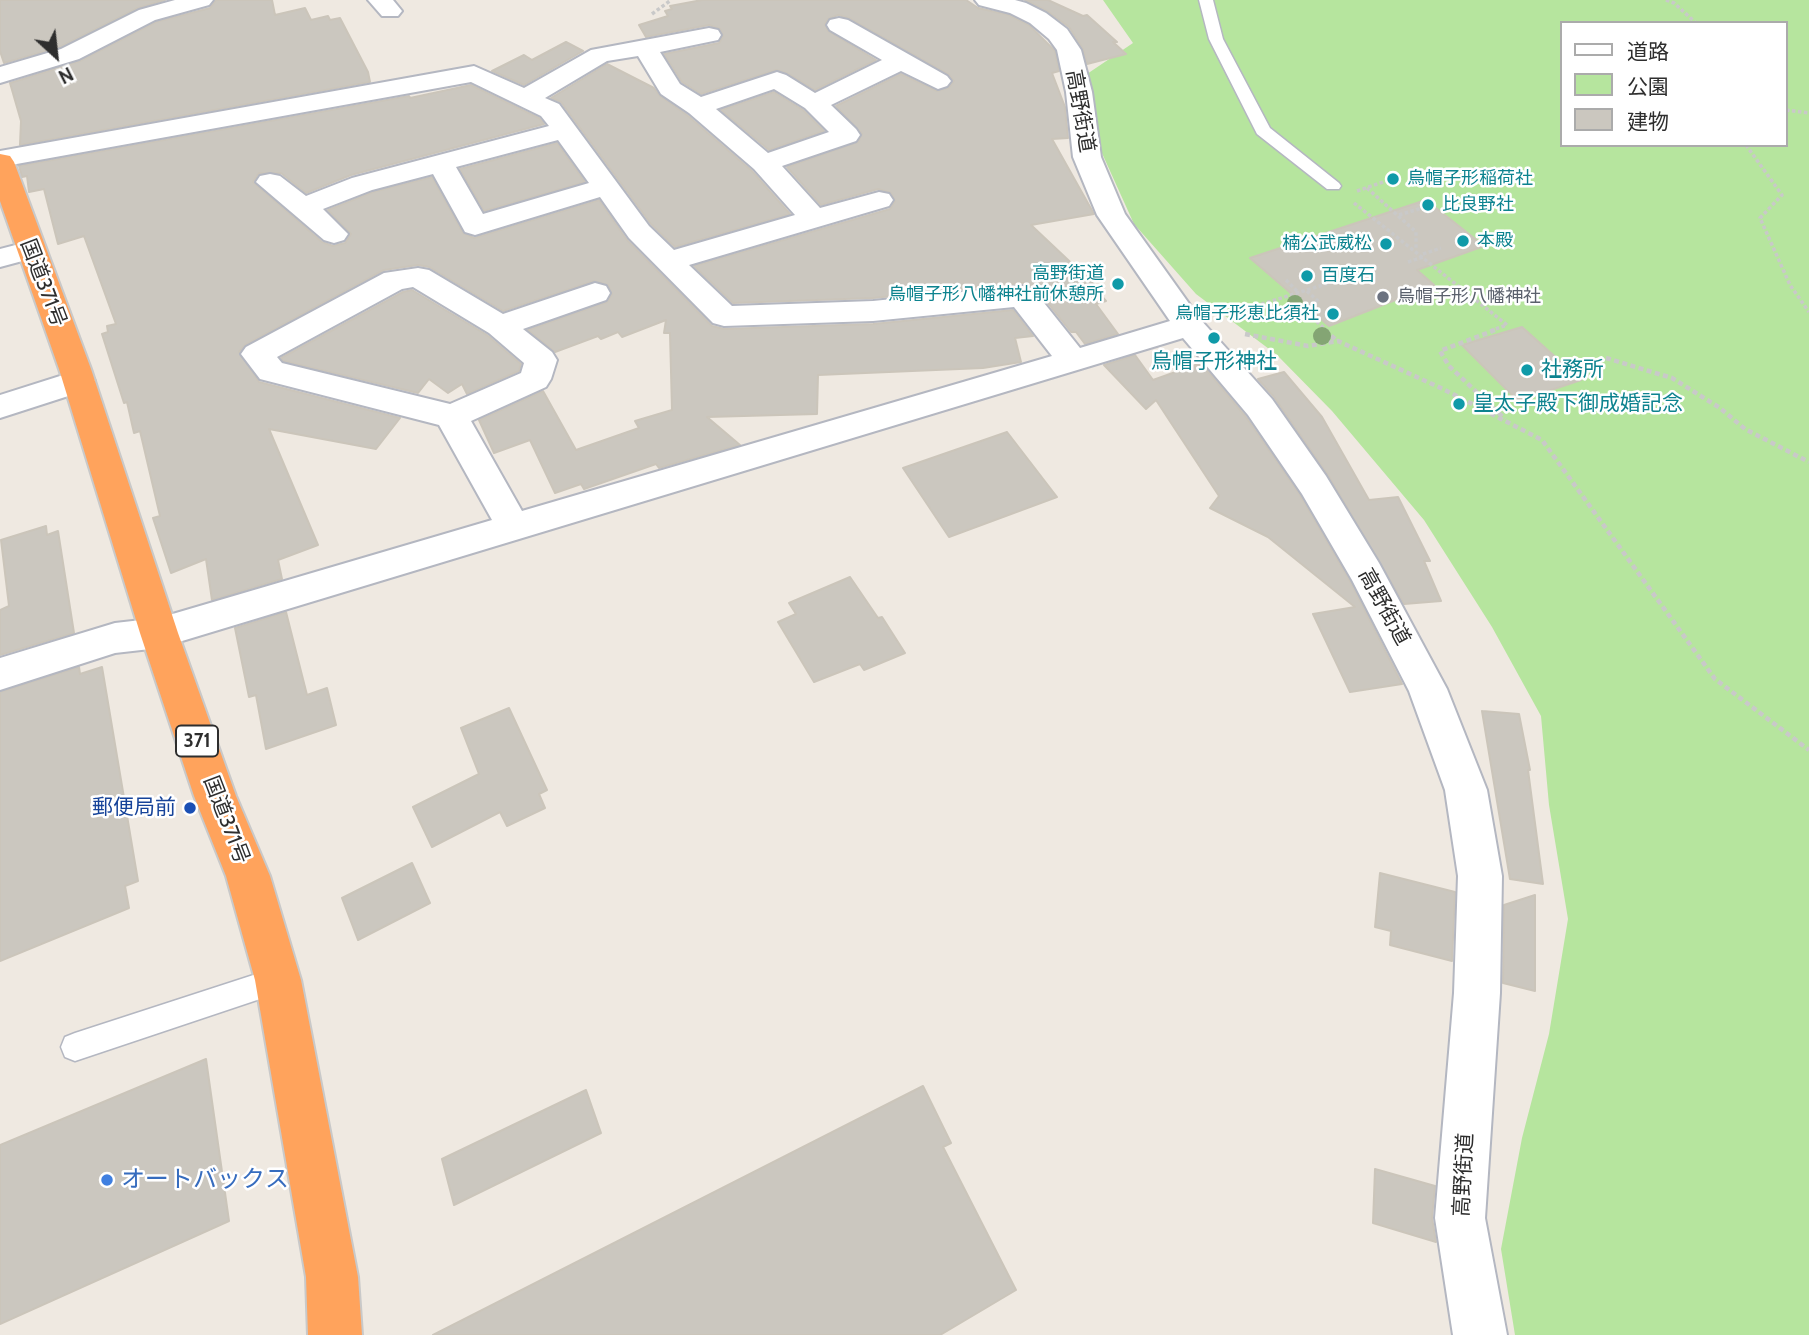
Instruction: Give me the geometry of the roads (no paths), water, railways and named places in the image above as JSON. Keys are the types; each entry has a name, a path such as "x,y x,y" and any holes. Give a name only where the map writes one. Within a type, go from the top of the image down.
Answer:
{"highway":[{"name":"国道371号","path":"0,160 15,254 79,381 159,633 215,796 248,876 278,980 332,1277 335,1335"}],"street":[{"path":"0,75 70,54 148,15 201,0"},
{"name":"高野街道","path":"986,0 1018,8 1038,18 1058,34 1069,50 1079,92 1087,157 1111,215 1189,326 1260,407 1314,485 1366,573 1428,689 1466,790 1480,876 1477,993 1460,1218 1480,1335"},
{"path":"839,25 939,82"},
{"path":"526,98 600,55 709,35"},
{"path":"645,47 670,89 698,107 764,163 813,218"},
{"path":"814,103 901,61"},
{"path":"0,160 474,74 550,110 639,232 724,316 873,311 1022,296 1073,360"},
{"path":"698,107 777,80 814,103 846,135 764,163"},
{"path":"303,206 362,184 565,130"},
{"path":"441,164 475,226 605,187"},
{"path":"270,182 303,206 334,234"},
{"path":"669,261 879,200"},
{"path":"418,277 500,326 541,360 535,379 478,407 451,416 271,372 257,354 395,280 418,277"},
{"path":"500,326 595,293"},
{"path":"0,674 115,638 159,633 1189,326"},
{"path":"0,407 79,381"},
{"path":"451,416 513,526"}],"lane":[{"path":"1206,0 1216,39 1263,131 1333,187"},
{"path":"75,1046 150,1024 233,993 278,980"}],"place":[{"name":"烏帽子形稲荷社","path":"1393,179"},
{"name":"比良野社","path":"1428,205"},
{"name":"本殿","path":"1463,241"},
{"name":"楠公武威松","path":"1386,244"},
{"name":"百度石","path":"1307,276"},
{"name":"高野街道 烏帽子形八幡神社前休憩所","path":"1118,284"},
{"name":"烏帽子形八幡神社","path":"1383,297"},
{"name":"烏帽子形恵比須社","path":"1333,314"},
{"name":"烏帽子形神社","path":"1214,338"},
{"name":"社務所","path":"1527,370"},
{"name":"皇太子殿下御成婚記念","path":"1459,404"},
{"name":"郵便局前","path":"190,808"},
{"name":"オートバックス","path":"107,1180"}]}
